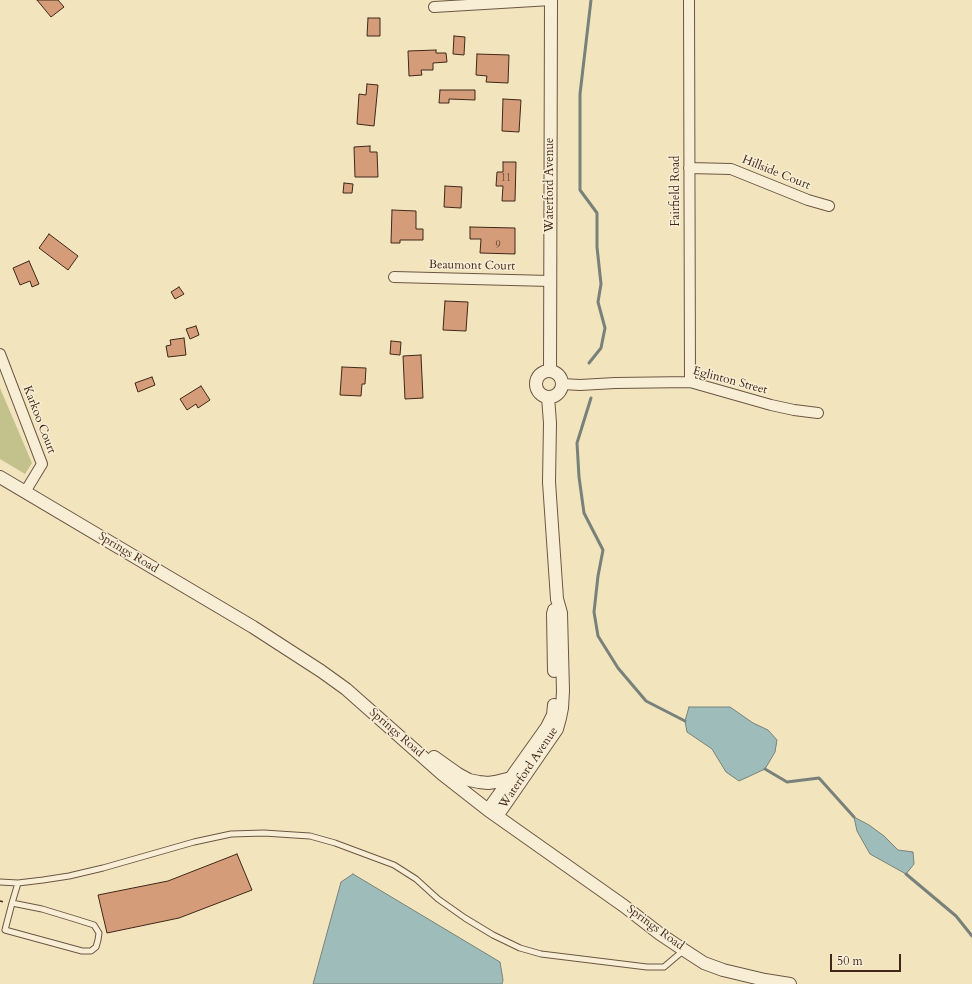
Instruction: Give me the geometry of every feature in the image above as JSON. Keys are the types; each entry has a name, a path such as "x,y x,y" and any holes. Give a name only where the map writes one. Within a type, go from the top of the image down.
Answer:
{"street":[{"path":"434,6 551,0"},
{"name":"Waterford Avenue","path":"550,370 551,0"},
{"name":"Fairfield Road","path":"688,0 690,382"},
{"name":"Hillside Court","path":"689,168 731,169 808,200 829,206"},
{"name":"Beaumont Court","path":"394,277 550,281"},
{"name":"Karkoo Court","path":"0,354 42,464 26,492"},
{"path":"550,370 559,375 562,379 562,384 558,394 548,397 543,396 539,392 536,388 536,383 540,374 550,370"},
{"name":"Eglinton Street","path":"562,384 580,385 690,382 771,405 818,413"},
{"name":"Waterford Avenue","path":"492,813 557,729 560,718 563,691 561,613 557,599 549,482 550,422 548,397"},
{"name":"Springs Road","path":"0,477 253,627 323,673 346,689 442,774 492,813 684,950 704,962 723,970 790,984"},
{"name":"Waterford Avenue","path":"492,813 511,778 547,727 553,715 553,614 557,599"},
{"path":"323,673 341,679 428,753 458,774 469,780 488,783 511,778"}],"lane":[{"path":"0,882 18,883 69,876 103,868 194,842 231,834 264,833 310,836 335,843 394,865 416,879 438,899 465,918 493,935 520,948 542,954 647,967 664,967 684,950"},
{"path":"12,903 42,909 94,925 99,933 96,947 91,951 82,951 5,930 12,903 18,883"}],"shaded area":[{"path":"0,388 32,463 25,474 0,459"}],"water":[{"path":"689,707 730,707 753,723 768,730 777,740 775,752 765,769 739,781 726,772 712,749 687,732 685,721"},
{"path":"854,817 869,825 884,836 898,850 913,852 914,864 906,874 870,854 857,831"},
{"path":"353,874 500,962 503,980 502,984 313,984 341,882"}],"building":[{"path":"37,0 58,0 64,7 51,17"},
{"path":"368,18 380,18 380,36 367,36"},
{"path":"454,36 465,37 464,55 453,54"},
{"path":"436,50 436,53 446,53 447,62 433,63 433,70 421,70 422,75 409,76 408,51"},
{"path":"477,54 509,55 508,83 486,82 487,76 476,75"},
{"path":"367,84 378,85 374,126 357,124 359,94 366,95"},
{"path":"440,90 475,90 475,100 449,99 449,103 439,103"},
{"path":"503,99 521,100 519,132 502,131"},
{"path":"370,146 370,152 377,152 378,177 355,177 354,147"},
{"path":"503,162 516,162 515,201 502,201 503,186 496,186 497,172 503,172"},
{"path":"344,183 353,184 352,193 343,193"},
{"path":"445,186 462,187 461,208 444,207"},
{"path":"392,210 416,211 416,229 423,229 423,240 400,240 400,243 391,243"},
{"path":"470,227 515,228 515,254 480,253 481,239 470,239"},
{"path":"49,234 78,256 68,270 39,248"},
{"path":"29,261 39,284 32,287 30,281 20,285 13,268"},
{"path":"179,287 184,294 175,299 171,292"},
{"path":"445,301 468,302 466,331 443,330"},
{"path":"196,326 199,335 190,339 186,329"},
{"path":"184,338 186,355 168,357 166,346 171,345 170,340"},
{"path":"391,341 401,342 400,355 390,354"},
{"path":"421,355 423,398 405,399 403,356"},
{"path":"342,367 366,368 365,384 362,384 361,396 340,395"},
{"path":"152,377 155,385 138,392 135,383"},
{"path":"201,386 210,400 198,408 196,404 187,410 180,399"},
{"path":"237,854 252,890 179,918 107,933 98,895 168,881"}],"waterway":[{"path":"589,363 601,348 605,328 598,302 601,284 597,247 597,213 580,190 580,94 591,0"},
{"path":"591,398 577,443 579,477 584,513 603,550 598,576 594,612 598,636 618,668 646,701 685,721"},
{"path":"765,769 787,782 819,778 854,817"},
{"path":"906,874 956,916 972,936"}]}
